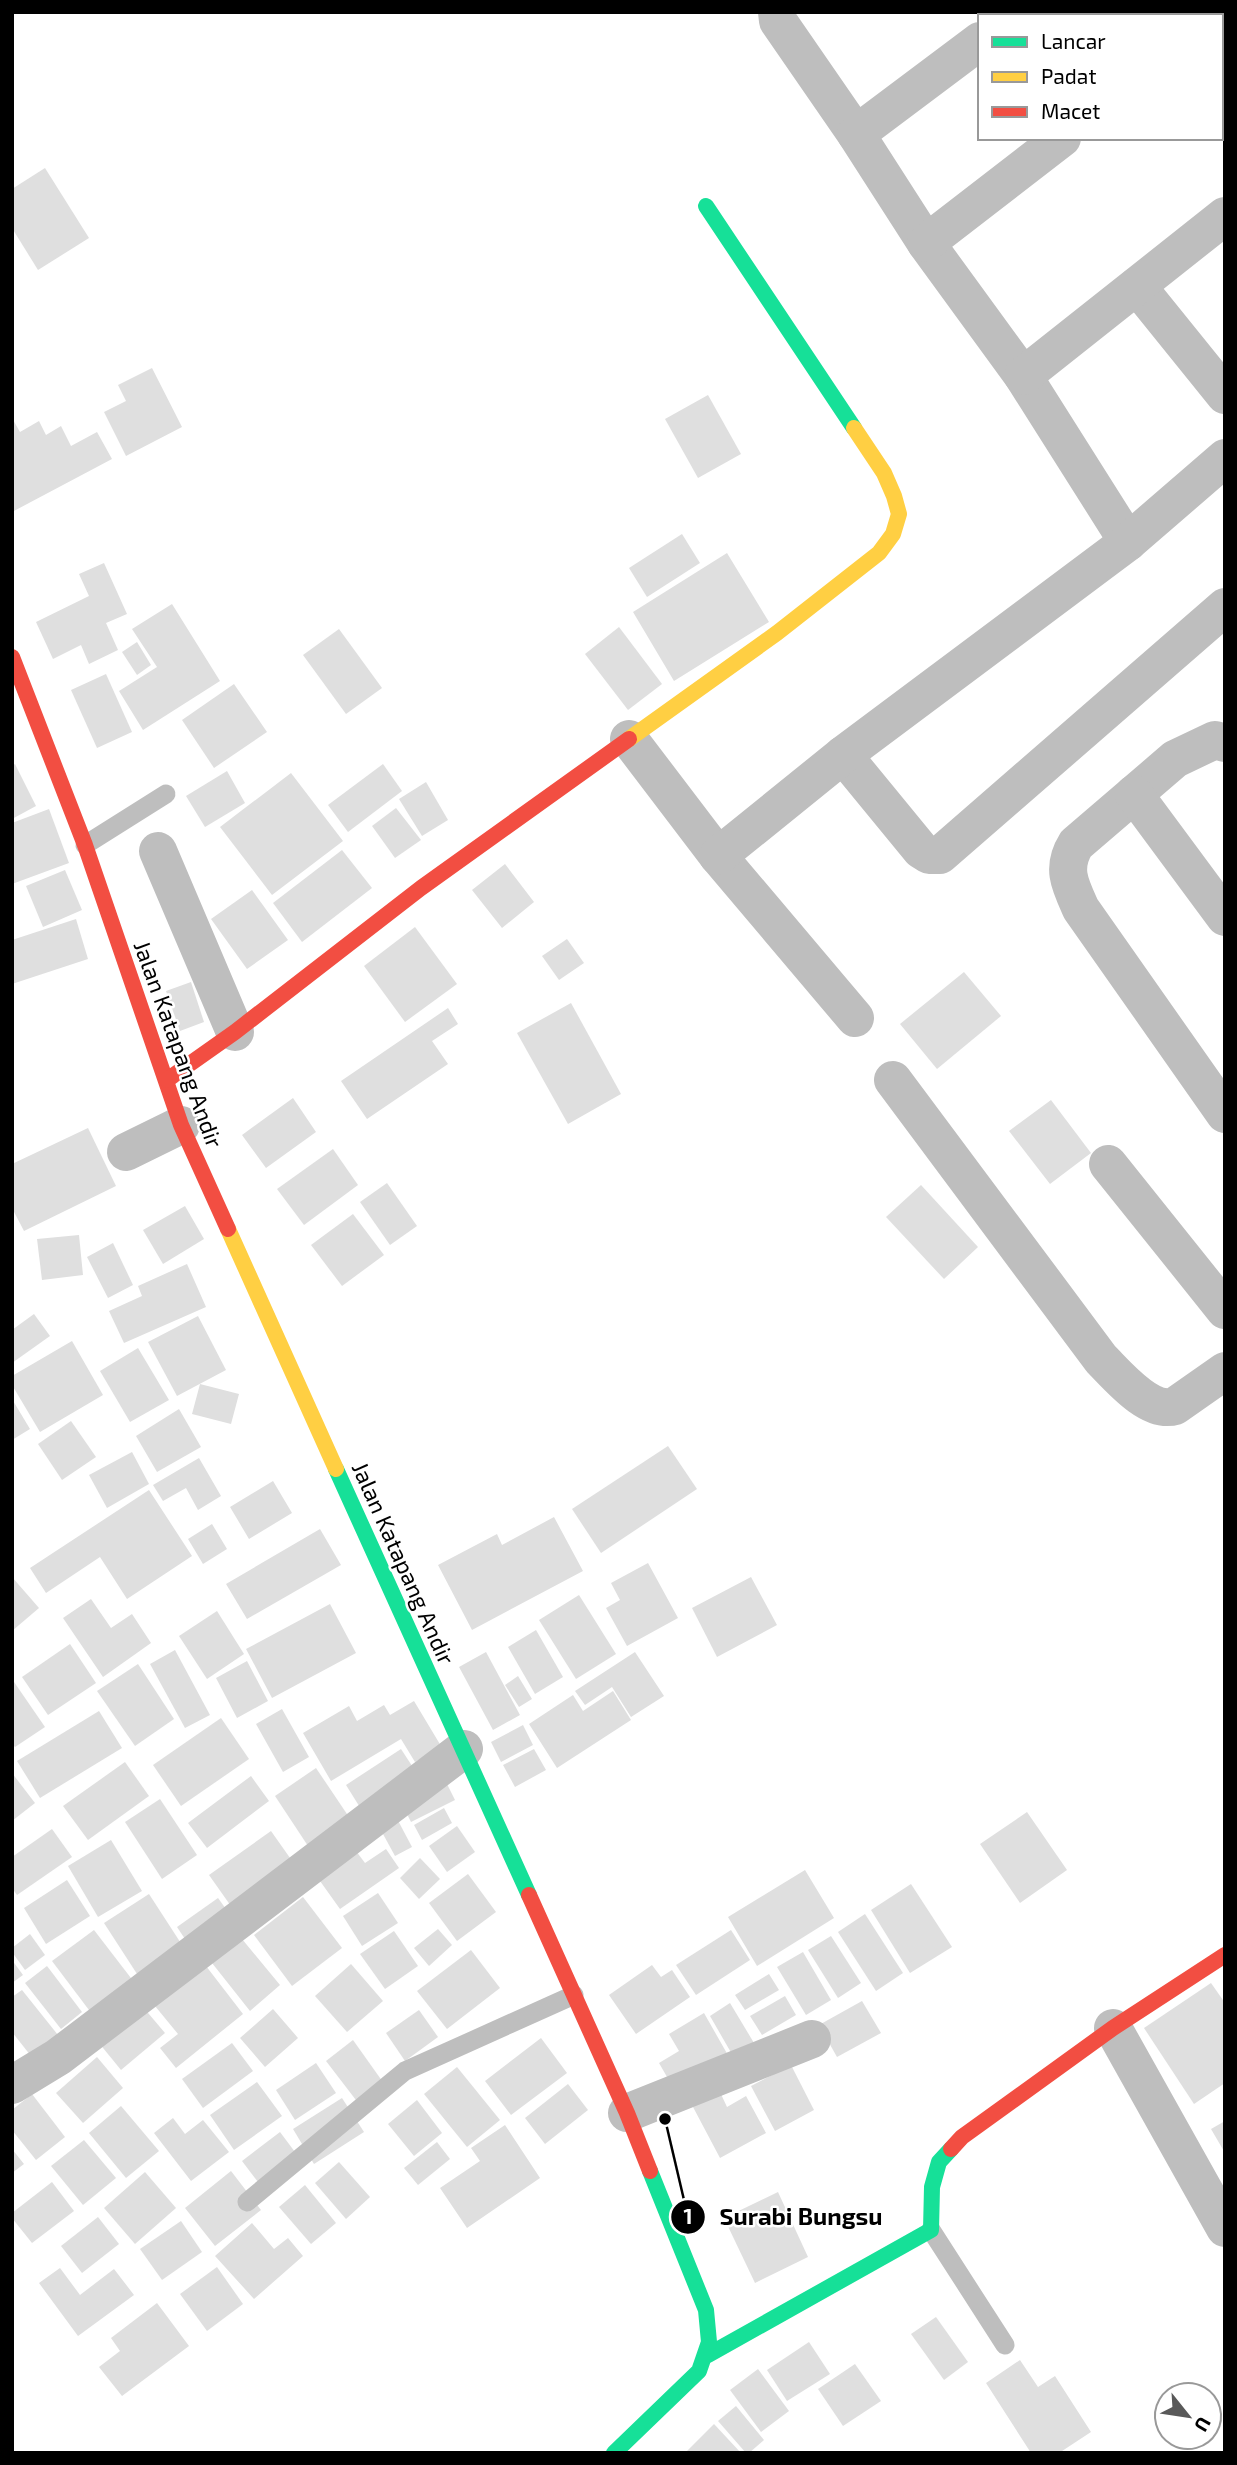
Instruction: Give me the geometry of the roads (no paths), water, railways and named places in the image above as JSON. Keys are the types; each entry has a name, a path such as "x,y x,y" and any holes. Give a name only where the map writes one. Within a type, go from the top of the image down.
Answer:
{"street":[{"path":"777,12 778,21 856,134 926,243 1023,376 1128,542"},
{"path":"856,134 978,42"},
{"path":"926,243 1059,140"},
{"path":"167,1080 235,1032 421,888 778,633 879,553 893,534 899,514 884,473 706,206"},
{"path":"1023,376 1225,216"},
{"path":"1137,286 1225,395"},
{"path":"718,856 844,755 1128,542 1225,458"},
{"path":"844,755 921,850 929,855 940,855 1225,607"},
{"name":"Jalan Katapang Andir","path":"12,657 85,845 181,1125 627,2112 706,2310 710,2329 708,2355"},
{"path":"629,739 718,856 855,1018"},
{"path":"1225,743 1215,740 1175,759 1089,832 1072,850 1068,870 1071,887 1081,909 1225,1114"},
{"path":"1134,794 1225,917"},
{"path":"158,850 235,1032"},
{"path":"893,1080 1101,1359 1133,1390 1158,1407 1167,1408 1175,1406 1225,1371"},
{"path":"126,1152 181,1125"},
{"path":"1108,1164 1225,1310"},
{"path":"12,2085 58,2057 464,1749"},
{"path":"614,2453 689,2384 708,2355 931,2230 932,2187 939,2162 962,2137 1113,2028 1225,1955"},
{"path":"1113,2028 1225,2228"},
{"path":"627,2112 811,2039"}],"lane":[{"path":"85,845 166,794"},
{"path":"247,2202 405,2071 574,1995"},
{"path":"931,2230 1005,2345"}],"place":[{"name":"Surabi Bungsu","path":"665,2119"}]}
